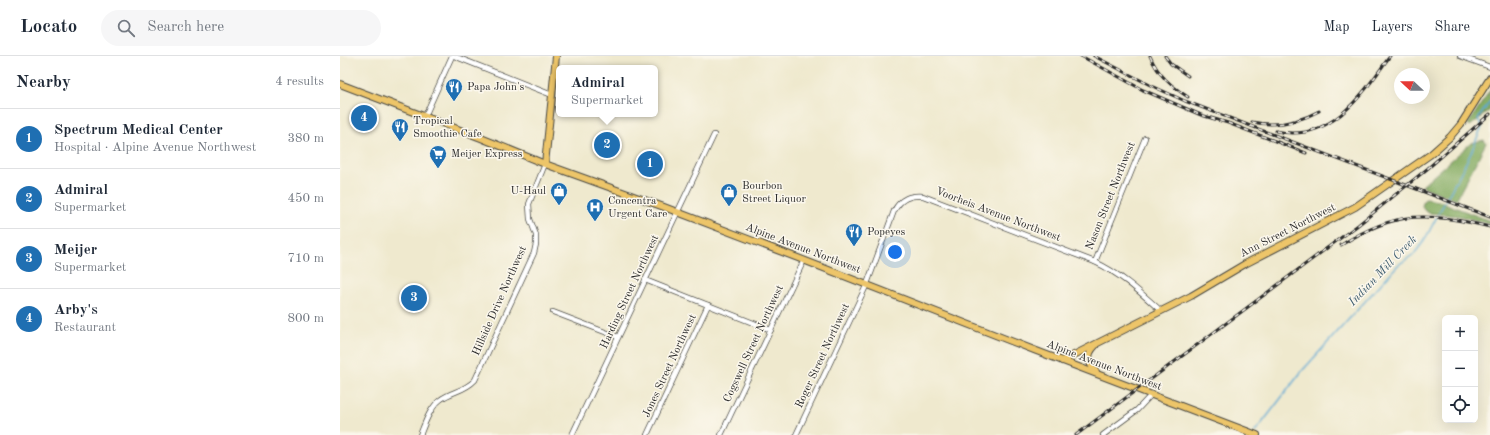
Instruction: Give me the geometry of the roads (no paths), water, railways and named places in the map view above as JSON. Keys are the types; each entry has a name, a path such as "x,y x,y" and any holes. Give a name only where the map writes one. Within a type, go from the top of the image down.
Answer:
{"main road":[{"name":"Hillside Drive Northwest","path":"545,164 556,56"},
{"name":"Ann Street Northwest","path":"1062,361 1162,311 1196,293 1244,264 1350,210 1431,154 1456,131 1490,78"},
{"name":"Alpine Avenue Northwest","path":"340,84 545,164 678,212 867,284 1062,361 1257,435"},
{"path":"1097,374 1090,364 1089,357 1092,349 1098,343"}],"street":[{"path":"425,116 453,56 552,95"},
{"path":"1460,56 1490,67"},
{"name":"Harding Street Northwest","path":"572,435 644,280 714,135"},
{"name":"Nason Street Northwest","path":"1095,262 1145,138"},
{"name":"Hillside Drive Northwest","path":"420,435 430,412 439,400 464,389 475,380 502,324 534,254 536,235 530,219 529,204 545,164"},
{"name":"Voorheis Avenue Northwest","path":"867,284 898,203 914,195 923,196 1095,262 1121,276 1162,311"},
{"name":"Cogswell Street Northwest","path":"721,435 804,260"},
{"path":"644,280 771,330"},
{"name":"Roger Street Northwest","path":"796,435 867,284"},
{"name":"Jones Street Northwest","path":"647,435 708,305"},
{"path":"552,312 618,337"},
{"path":"1103,435 1137,410 1152,394"}],"waterway":[{"name":"Indian Mill Creek","path":"1255,432 1302,371 1398,265 1414,254 1424,241 1470,155 1482,126 1478,119 1490,101"}],"railway":[{"path":"1081,56 1143,90 1201,115 1228,123 1306,153"},
{"path":"1094,56 1185,101 1490,217"},
{"path":"1150,56 1153,63 1166,80 1188,97"},
{"path":"1165,56 1171,64 1188,76"},
{"path":"1276,131 1295,133 1313,130 1329,123 1343,113 1356,100 1390,56"},
{"path":"1252,122 1270,124 1286,123 1319,111"},
{"path":"1076,435 1358,225 1427,169 1490,114"},
{"path":"1341,245 1361,233 1380,225 1414,217 1449,219 1490,227"}],"place":[{"name":"Papa John's","path":"454,102"},
{"name":"Arby's","path":"364,118"},
{"name":"Tropical Smoothie Cafe","path":"400,142"},
{"name":"Admiral","path":"607,145"},
{"name":"Spectrum Medical Center","path":"650,164"},
{"name":"Meijer Express","path":"438,169"},
{"name":"U-Haul","path":"559,206"},
{"name":"Bourbon Street Liquor","path":"729,207"},
{"name":"Concentra Urgent Care","path":"595,222"},
{"name":"Popeyes","path":"854,247"},
{"name":"Meijer","path":"414,298"}]}
